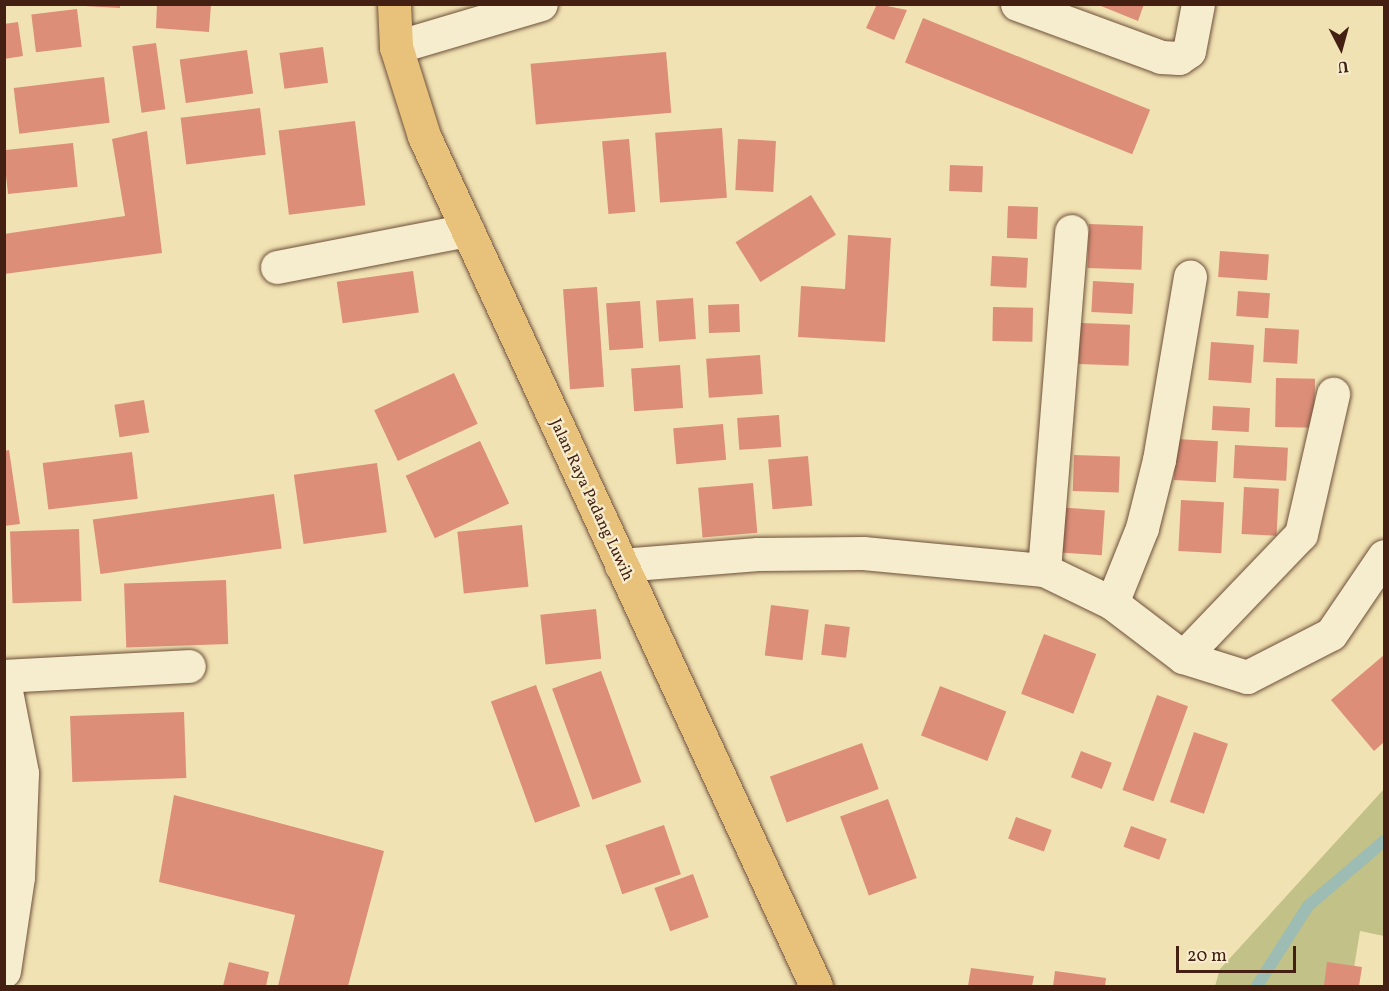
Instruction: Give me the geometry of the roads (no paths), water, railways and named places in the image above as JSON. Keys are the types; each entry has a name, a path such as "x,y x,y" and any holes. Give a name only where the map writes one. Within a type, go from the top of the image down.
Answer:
{"main road":[{"name":"Jalan Raya Padang Luwih","path":"394,4 396,47 424,136 816,987"}],"street":[{"path":"396,47 542,4"},
{"path":"1017,4 1161,57 1179,58 1189,51 1198,4"},
{"path":"277,267 467,230"},
{"path":"1044,570 1071,231"},
{"path":"1112,603 1142,528 1158,460 1190,277"},
{"path":"1183,657 1301,534 1333,394"},
{"path":"621,565 758,554 863,553 1044,570 1112,603 1183,657 1246,677 1264,673 1331,634 1384,556"},
{"path":"4,676 189,666"},
{"path":"4,681 22,773 18,877 4,970"}],"waterway":[{"path":"1257,986 1308,906 1384,841"}]}
